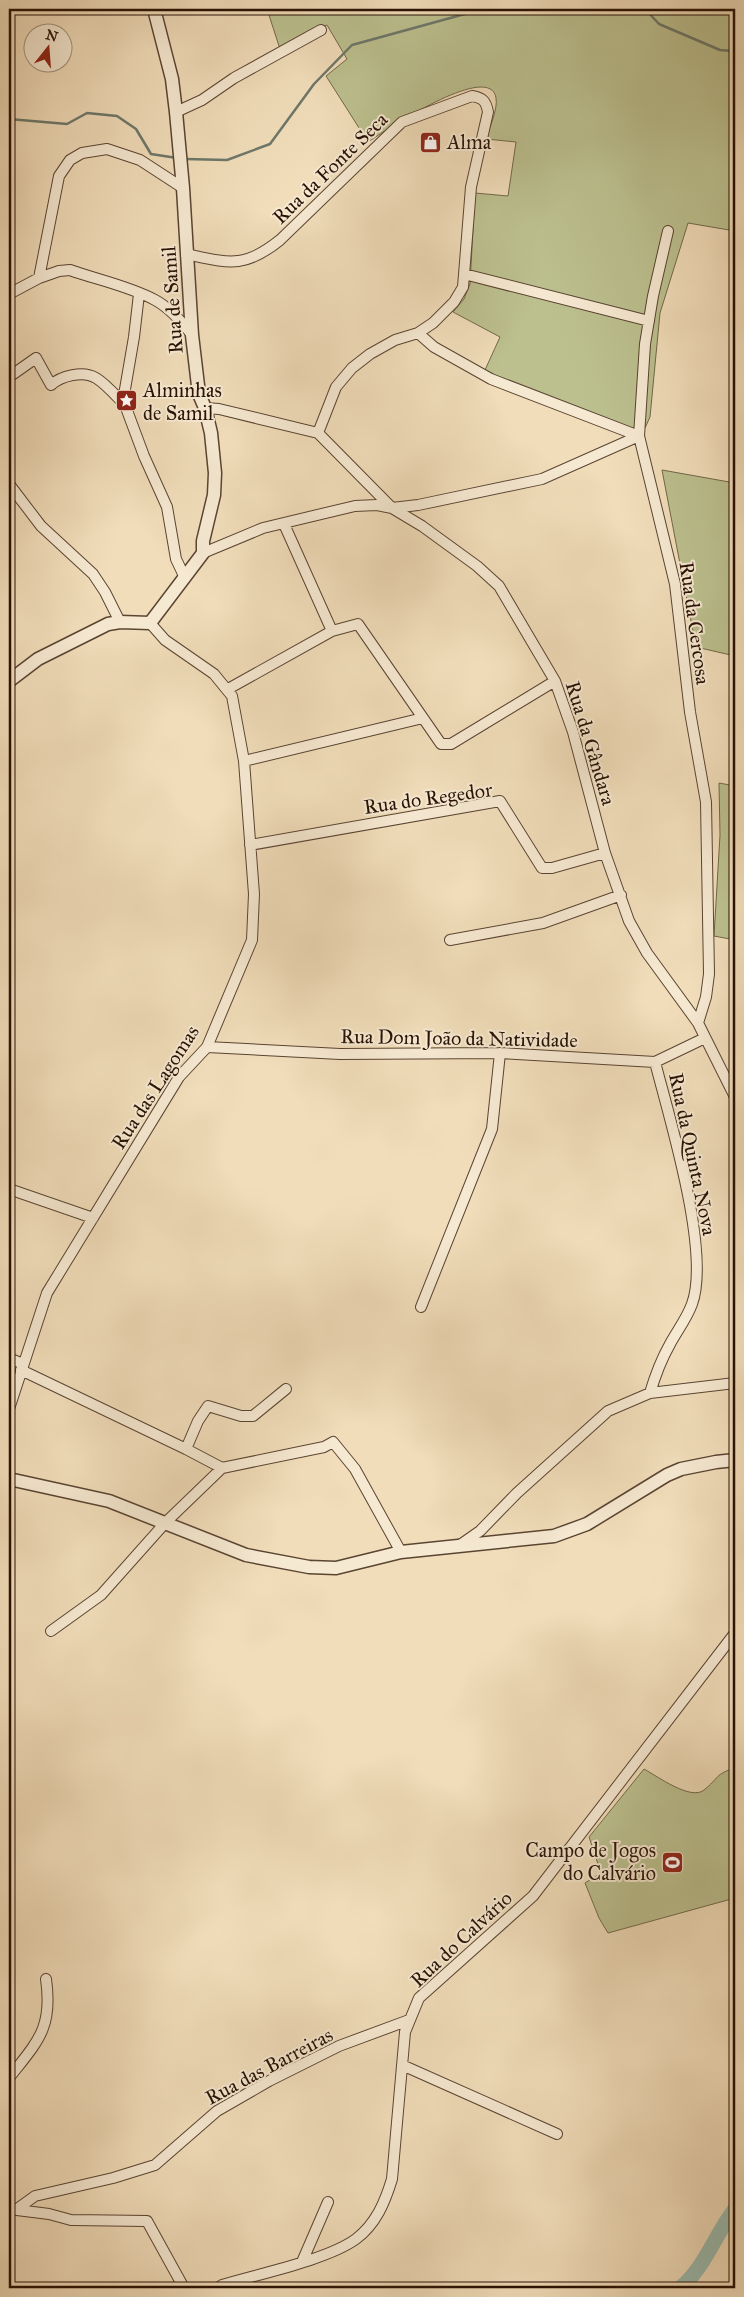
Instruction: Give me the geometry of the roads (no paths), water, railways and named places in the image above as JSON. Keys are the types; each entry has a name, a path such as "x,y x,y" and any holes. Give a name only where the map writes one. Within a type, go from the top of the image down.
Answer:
{"street":[{"name":"Rua de Samil","path":"150,623 203,552 203,541 214,495 215,473 211,433 205,408 199,394 192,335 182,171 172,79 154,9"},
{"path":"176,112 202,100 234,78 321,30"},
{"name":"Rua da Fonte Seca","path":"186,254 228,262 245,261 262,254 280,240 402,122 472,96 481,97 487,104 488,112 471,187 463,287 454,302 434,323 418,333 395,340 370,354 352,368 336,387 318,433"},
{"path":"39,278 58,176 70,160 82,153 107,149 140,160 183,188"},
{"name":"Rua da Cercosa","path":"668,231 649,322 639,436 675,584 690,712 706,802 710,974 706,997 698,1023"},
{"path":"9,294 39,278 59,271 70,270 156,300 171,312 192,335"},
{"path":"464,274 649,322"},
{"path":"139,294 124,395 125,405 144,456 167,507 176,559 185,578"},
{"path":"418,333 434,347 491,379 639,436"},
{"path":"9,377 36,358 51,384 63,377 88,375 96,378 125,405"},
{"path":"205,408 219,409 318,433 392,508 418,505 542,479 639,436"},
{"path":"9,484 41,526 93,574 105,592 120,622"},
{"name":"Rua da Gândara","path":"203,552 252,531 355,506 377,505 392,508 450,545 499,586 555,681 575,740 605,853 629,921 643,945 698,1023 735,1097"},
{"path":"284,524 332,632"},
{"path":"9,681 38,659 108,624 120,622 150,623"},
{"name":"Rua das Lagomas","path":"9,1409 47,1294 179,1077 207,1047 252,940 254,894 244,761 235,703 228,689 214,674 165,640 150,623"},
{"path":"228,689 332,632 358,624 441,744 451,744 555,681"},
{"path":"244,761 423,718"},
{"name":"Rua do Regedor","path":"250,845 500,801 542,868 552,868 605,853"},
{"path":"450,940 543,923 621,895"},
{"name":"Rua Dom João da Natividade","path":"207,1047 340,1054 500,1053 655,1062 705,1038"},
{"path":"421,1307 492,1128 500,1053"},
{"name":"Rua da Quinta Nova","path":"650,1393 656,1373 669,1345 692,1304 696,1288 692,1219 677,1145 655,1062"},
{"path":"9,1189 93,1218"},
{"path":"9,1358 22,1367 222,1468"},
{"path":"460,1545 480,1531 517,1493 608,1411 650,1393 735,1383"},
{"path":"186,1449 198,1421 208,1406 241,1416 253,1416 286,1389"},
{"path":"51,1631 101,1595 166,1522 222,1468 324,1447 333,1442 355,1469 401,1552"},
{"path":"9,1479 109,1501 246,1555 309,1568 336,1568 401,1552 554,1536 588,1524 667,1475 681,1469 735,1460"},
{"name":"Rua do Calvário","path":"218,2288 222,2284 329,2253 356,2240 375,2220 386,2202 392,2178 396,2150 405,2032 419,1998 534,1896 735,1633"},
{"path":"9,2078 45,2028 48,2012 46,1979"},
{"name":"Rua das Barreiras","path":"13,2209 35,2196 114,2178 155,2165 217,2111 339,2046 409,2020"},
{"path":"402,2065 557,2134"},
{"path":"302,2262 328,2202"},
{"path":"13,2209 71,2220 147,2221 184,2288"}],"waterway":[{"path":"185,159 227,160 270,144 314,84 352,45 483,9"},
{"path":"645,9 659,24 720,50 732,51 735,49"},
{"path":"9,119 67,124 87,113 117,116 136,129 151,154 177,158"},
{"path":"680,2288 689,2280 703,2261 735,2209"}],"place":[{"name":"Alma","path":"431,142"},
{"name":"Alminhas de Samil","path":"127,401"},
{"name":"Campo de Jogos do Calvário","path":"672,1862"}]}
